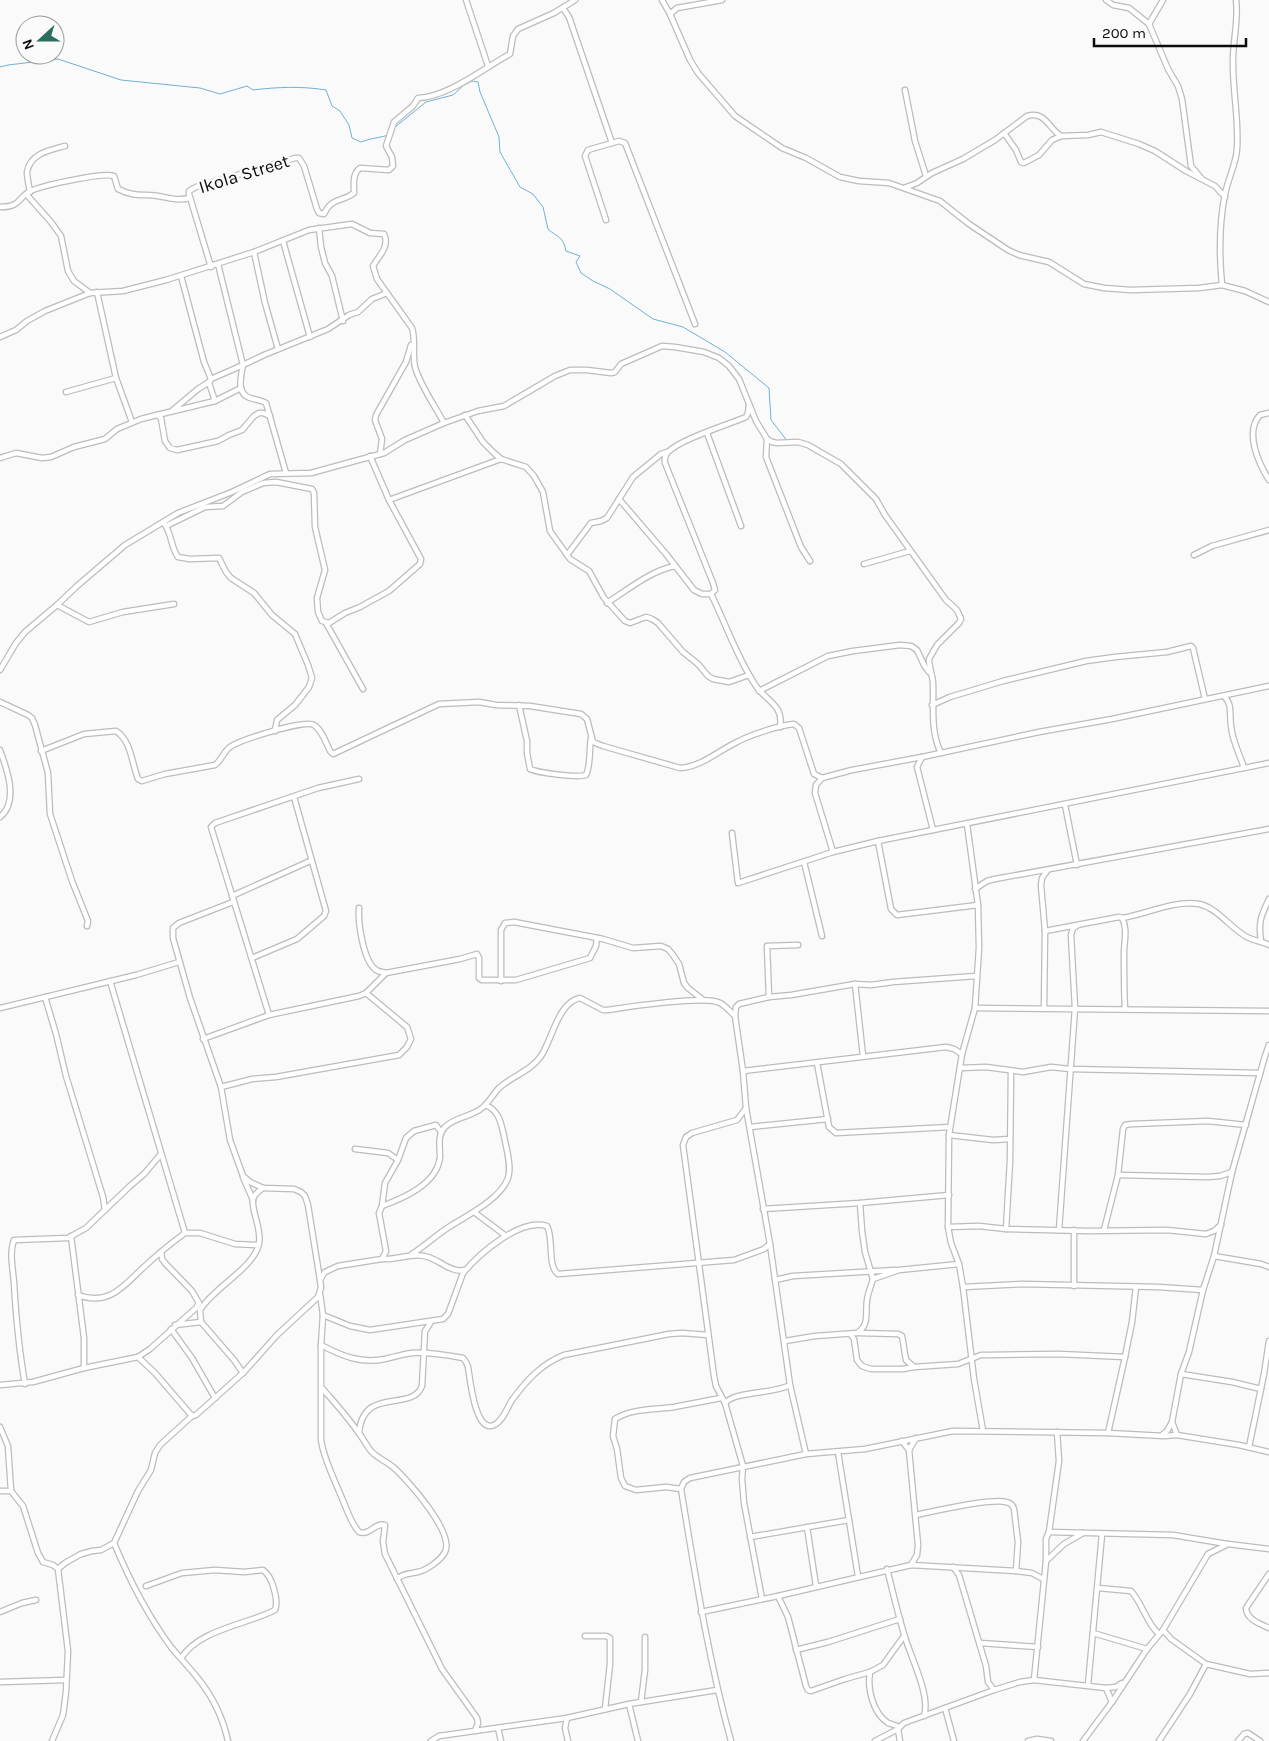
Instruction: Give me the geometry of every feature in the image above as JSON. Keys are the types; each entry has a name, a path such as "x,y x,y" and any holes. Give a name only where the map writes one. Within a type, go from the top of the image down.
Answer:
{"street":[{"path":"466,0 488,66"},
{"name":"Ikola Street","path":"211,267 189,191 196,187 299,158 304,166 318,213 324,214 328,205 332,202 354,193 354,177 357,170 360,168 389,170 393,166 392,157 386,146 394,122 414,106 418,98 427,98 451,88 510,54 513,36 518,29 554,13 575,0"},
{"path":"662,0 698,73 735,116 744,124 782,148 806,158 840,178 889,183 940,201 969,224 1008,250 1019,255 1049,262 1084,284 1131,290 1199,288 1222,285 1245,291 1269,302"},
{"path":"670,14 677,8 722,0"},
{"path":"1106,0 1113,5 1129,8 1149,24 1168,69 1178,86 1182,99 1191,166 1203,180"},
{"path":"1149,24 1163,0"},
{"path":"1222,285 1219,255 1220,232 1225,197 1237,150 1233,62 1238,14 1236,0"},
{"path":"563,8 569,17 612,143"},
{"path":"904,90 915,141 926,176"},
{"path":"904,188 963,159 1027,116 1041,116 1061,136"},
{"path":"1004,133 1016,150 1021,162 1024,162 1040,155 1052,140 1061,136 1106,132 1155,151 1186,171 1215,186 1225,197"},
{"path":"606,220 585,156 588,150 619,140 625,143 695,324"},
{"path":"65,146 40,154 33,160 27,173 28,193 61,236 68,271 74,282 90,292"},
{"path":"0,207 14,206 28,193 75,180 112,175 118,189 137,196 156,196 172,199 190,198"},
{"path":"0,337 16,330 27,321 90,292 123,291 181,276 254,252 309,230 352,224 370,233 384,234 387,242 373,266 375,275 408,320 414,333 413,356 417,372 444,423"},
{"path":"319,228 321,247 325,263 332,276 342,321"},
{"path":"283,241 310,337"},
{"path":"254,252 265,303 278,349"},
{"path":"218,264 243,365 241,388 246,397 264,402 270,416 286,473"},
{"path":"181,276 215,401"},
{"path":"97,292 116,378 132,422"},
{"path":"172,412 210,380 328,329 349,315 358,312 372,299 387,293"},
{"path":"380,454 382,439 375,420 376,415 402,370 413,340"},
{"path":"164,525 178,513 232,492 270,474 311,473 380,454 444,423 465,415 504,406 555,376 570,370 612,373 615,372 620,364 662,346 704,352 719,358 729,366 739,379 756,421 772,442 798,442 808,445 841,464 876,499 910,551 946,600 957,610 961,619 957,626 946,635 932,652 929,659 932,674 934,735 941,753"},
{"path":"66,392 116,378"},
{"path":"0,458 16,453 42,458 51,457 79,445 105,440 117,429 132,422 215,401 241,388"},
{"path":"567,554 589,525 607,518 633,477 661,454 695,437 746,417 749,404"},
{"path":"157,415 161,418 165,441 170,448 177,450 218,441 242,430 259,413 270,416"},
{"path":"1269,413 1260,416 1253,426 1254,442 1262,468 1269,480"},
{"path":"465,415 483,442 501,459 526,467 539,483 543,492 550,532 570,559 589,571 596,586 628,623 644,617 649,617 656,621 683,652 713,679 729,682 749,675"},
{"path":"707,432 741,526"},
{"path":"768,438 766,457 802,547 810,561"},
{"path":"619,500 694,590 702,594 711,594 715,590 714,583 666,467 664,458 668,452"},
{"path":"326,623 389,591 420,564 421,559 388,500 370,456"},
{"path":"388,500 501,459"},
{"path":"1,665 25,632 125,544 205,507 223,506 242,492 263,483 276,482 312,489 314,492 315,527 324,570 318,590 318,612 363,689"},
{"path":"164,525 170,532 175,553 178,557 190,559 219,558 231,578 254,592 272,615 295,634 308,665 312,678 311,683 295,705 277,720 275,731"},
{"path":"1194,555 1212,546 1269,530"},
{"path":"864,564 910,551"},
{"path":"608,602 651,574 675,566"},
{"path":"711,594 749,675 759,691 769,698 778,711 781,719 780,727"},
{"path":"58,604 89,622 123,612 174,604"},
{"path":"759,691 828,656 900,645 912,646 932,674"},
{"path":"932,704 1003,681 1086,662 1168,652 1191,646 1205,699"},
{"path":"833,852 815,793 816,785 822,778 852,770 922,758 1039,732 1269,686"},
{"path":"1224,696 1228,700 1231,711 1230,725 1244,768"},
{"path":"0,702 32,718 35,725 48,773 50,814 72,881 88,921 87,926"},
{"path":"41,751 84,734 116,730 128,747 138,779 142,781 165,774 215,765 231,747 242,741 302,724 312,724 316,727 333,754 439,704 479,702 496,705 519,705 530,706 584,715 587,719 591,738 586,775 581,777 530,769 527,741 519,705"},
{"path":"591,738 593,742 603,746 675,767 686,768 702,762 738,741 780,727 797,725 814,774 822,778"},
{"path":"0,750 6,768 10,794 8,808 0,817"},
{"path":"918,767 922,758"},
{"path":"910,760 918,767 933,830"},
{"path":"732,833 738,883 833,852 878,841 1269,763"},
{"path":"269,1015 212,829 213,825 318,788 359,778"},
{"path":"252,958 297,939 324,916 325,905 310,861 294,797"},
{"path":"1065,805 1077,865"},
{"path":"967,824 978,906 979,948 975,1008 962,1054 949,1135 948,1227 964,1287 972,1358 984,1430"},
{"path":"975,890 987,881 995,879 1269,829"},
{"path":"878,841 891,909 897,915 978,906"},
{"path":"232,896 310,861"},
{"path":"804,862 822,936"},
{"path":"1044,1008 1045,931 1041,885 1042,878 1048,870"},
{"path":"1261,941 1258,926 1269,899"},
{"path":"234,902 179,923 173,928 173,938 203,1039 221,1087 230,1140 253,1200 259,1232 258,1245 251,1259 240,1271 216,1290 200,1310 201,1322 243,1373"},
{"path":"1045,931 1122,918 1152,909 1185,904 1200,904 1212,909 1246,937 1269,945"},
{"path":"359,908 358,923 368,959 371,966 378,971 386,973 477,954 479,958 479,978 482,980 516,980 586,960 592,956 597,938"},
{"path":"1122,918 1125,924 1126,936 1124,951 1125,1009"},
{"path":"501,981 501,930 505,923 514,922 597,938 633,948 652,945 661,946 668,949 679,964 684,983 703,1000"},
{"path":"1059,1230 1075,1008 1071,931 1078,925"},
{"path":"769,997 767,946 798,945"},
{"path":"0,1008 45,998 179,962"},
{"path":"203,1039 269,1015 347,999 366,993 386,973"},
{"path":"806,1454 790,1385 770,1244 746,1108 735,1016 738,1005 769,997 855,984 871,985 976,976"},
{"path":"110,981 185,1233"},
{"path":"855,984 863,1056"},
{"path":"221,1087 252,1079 276,1077 399,1055 407,1047 411,1039 407,1027 366,993"},
{"path":"45,998 66,1076 103,1197 105,1210"},
{"path":"441,1132 451,1123 482,1108 500,1087 527,1069 540,1057 554,1026 572,1000 580,998 603,1010 608,1010 703,1000 720,1002 735,1016"},
{"path":"975,1008 1269,1012"},
{"path":"1161,1436 1167,1431 1172,1422 1181,1374 1189,1352 1214,1256 1232,1172 1269,1045"},
{"path":"743,1071 946,1048 954,1049 962,1054"},
{"path":"817,1063 830,1127 836,1133 950,1127"},
{"path":"960,1068 986,1068 1023,1072 1051,1067 1260,1073"},
{"path":"1006,1229 1011,1071"},
{"path":"412,1254 448,1227 484,1206 509,1176 500,1121 491,1107 485,1105"},
{"path":"746,1108 737,1120 692,1133 686,1137 684,1145 689,1198 695,1226 714,1376 716,1386 725,1403 743,1466 744,1503 762,1599"},
{"path":"737,1120 750,1126 828,1119"},
{"path":"1104,1230 1118,1175 1125,1125 1188,1120 1246,1124"},
{"path":"382,1206 406,1196 426,1182 434,1172 440,1158 441,1132 436,1125 409,1134 386,1183 379,1213 386,1251 382,1259"},
{"path":"949,1135 993,1140 1010,1139"},
{"path":"355,1149 388,1153 398,1160"},
{"path":"25,1384 19,1343 12,1242 17,1239 22,1241 68,1238 86,1228 144,1174 161,1154"},
{"path":"1118,1175 1207,1177 1220,1176 1232,1172"},
{"path":"243,1176 250,1182 263,1188 294,1189 305,1196 308,1204 320,1280 323,1315 321,1345 322,1449 352,1523 359,1532 367,1532 378,1524 385,1525 383,1547 442,1668 477,1718 478,1723 474,1731"},
{"path":"253,1200 256,1194 263,1188"},
{"path":"763,1209 949,1195"},
{"path":"857,1334 866,1324 867,1300 873,1279 862,1231 860,1203"},
{"path":"474,1212 506,1236"},
{"path":"323,1315 355,1327 370,1330 443,1319 448,1314 463,1273 506,1236 522,1227 542,1224 547,1226 551,1236 553,1267 558,1274 734,1260 764,1250 770,1244"},
{"path":"948,1227 1167,1230 1206,1234 1214,1232 1220,1225"},
{"path":"1074,1230 1074,1286"},
{"path":"78,1295 89,1298 107,1296 125,1286 161,1252 185,1233 200,1233 236,1244 258,1245"},
{"path":"71,1236 84,1338 84,1368"},
{"path":"0,1385 25,1384 84,1368 138,1357 150,1349 196,1308 199,1303 192,1291 162,1259 161,1252"},
{"path":"320,1280 330,1268 412,1254 428,1257 456,1271 466,1270"},
{"path":"1214,1256 1269,1267"},
{"path":"775,1280 793,1276 899,1270 959,1264"},
{"path":"873,1279 899,1270"},
{"path":"964,1287 1022,1284 1204,1290"},
{"path":"1108,1433 1132,1322 1136,1287"},
{"path":"52,1741 63,1714 68,1651 58,1583 58,1569 82,1554 92,1550 101,1550 114,1543 138,1491 151,1470 155,1453 160,1445 243,1373 277,1335 318,1297 320,1290"},
{"path":"175,1325 201,1322"},
{"path":"359,1433 362,1418 377,1404 413,1398 420,1392 422,1386 425,1331 431,1322"},
{"path":"417,1324 425,1331"},
{"path":"171,1329 192,1358 214,1398"},
{"path":"321,1345 346,1358 360,1361 384,1359 410,1353 463,1358 466,1362 478,1414 488,1426 493,1426 500,1421 532,1375 554,1359 564,1355 669,1334 708,1335"},
{"path":"785,1341 815,1336 898,1334 902,1336 906,1360 914,1367"},
{"path":"851,1335 854,1339 857,1360 862,1366 879,1370 958,1364 972,1358 990,1355 1059,1354 1125,1356"},
{"path":"1249,1447 1261,1389 1267,1375 1269,1341"},
{"path":"138,1357 155,1373 192,1416"},
{"path":"1181,1374 1232,1382 1261,1389"},
{"path":"725,1403 734,1396 784,1389 790,1385"},
{"path":"322,1388 359,1433 373,1454 396,1470 428,1508 444,1532 447,1543 445,1551 432,1565 424,1570 404,1574 397,1579"},
{"path":"681,1489 666,1487 636,1490 625,1486 621,1478 613,1436 615,1419 631,1413 721,1398"},
{"path":"1172,1422 1177,1435"},
{"path":"0,1428 8,1446 11,1491 23,1506 38,1553 43,1562 53,1565 58,1569"},
{"path":"731,1741 717,1690 701,1612 681,1489 684,1482 690,1478 806,1454 865,1449 953,1431 984,1430 1177,1435 1269,1452"},
{"path":"1034,1680 1046,1561 1046,1539 1049,1532 1059,1461 1057,1432"},
{"path":"909,1450 916,1438"},
{"path":"902,1440 909,1450 916,1515 918,1546 917,1555 911,1565"},
{"path":"838,1452 858,1576"},
{"path":"0,1491 11,1491"},
{"path":"916,1515 984,1503 1008,1502 1014,1509 1018,1542 1016,1571"},
{"path":"750,1537 849,1520"},
{"path":"807,1527 816,1586"},
{"path":"1049,1532 1173,1535 1269,1549"},
{"path":"1046,1561 1064,1544 1083,1533"},
{"path":"1088,1685 1102,1534"},
{"path":"1205,1541 1208,1554"},
{"path":"114,1543 123,1564 158,1626 172,1648 198,1678 214,1703 228,1741"},
{"path":"1083,1741 1112,1702 1147,1648 1161,1632 1208,1554 1228,1544"},
{"path":"701,1612 911,1565 1016,1571 1033,1573 1043,1579"},
{"path":"953,1567 959,1575 980,1643 988,1682 994,1690"},
{"path":"1033,1573 1045,1567"},
{"path":"959,1575 965,1568"},
{"path":"887,1569 904,1636 925,1697 926,1709 924,1716"},
{"path":"146,1586 182,1573 215,1570 244,1572 263,1570 268,1574 275,1594 277,1607 275,1610 220,1630 184,1652 180,1658"},
{"path":"1269,1574 1246,1608 1246,1613 1249,1617 1269,1628"},
{"path":"1098,1588 1131,1591 1150,1623 1206,1664 1250,1674 1269,1673"},
{"path":"778,1596 788,1617 808,1690 811,1691 870,1672 883,1665 904,1636"},
{"path":"0,1612 22,1603 36,1600"},
{"path":"796,1650 845,1637 900,1619"},
{"path":"1093,1633 1147,1648"},
{"path":"585,1636 606,1636 610,1638 610,1664 605,1709"},
{"path":"641,1702 645,1670 645,1637"},
{"path":"980,1643 1038,1647"},
{"path":"1159,1741 1190,1694 1206,1664"},
{"path":"870,1672 868,1682 875,1706 887,1722 898,1728"},
{"path":"0,1682 66,1680"},
{"path":"875,1741 904,1723 1020,1682 1034,1680 1106,1688 1116,1687 1124,1682"},
{"path":"1106,1688 1112,1702"},
{"path":"431,1741 439,1736 567,1718 629,1704 717,1690"},
{"path":"629,1704 638,1741"},
{"path":"945,1708 954,1741"},
{"path":"567,1718 565,1728 568,1741"},
{"path":"498,1728 501,1741"},
{"path":"898,1728 900,1741"},
{"path":"1238,1741 1244,1734 1248,1733 1260,1741"},
{"path":"1028,1741 1037,1738 1051,1741"}],"waterway":[{"path":"0,67 58,59 121,80 200,88 220,94 247,86 253,90 290,87 326,90 332,106 340,111 349,125 352,138 361,142 389,135"},
{"path":"394,128 426,102 453,95 464,85 472,81 478,82 480,92 499,137 500,152 520,187 533,194 543,207 548,229 562,240 566,251 580,256 576,262 581,273 610,289 653,319 683,327 725,352 769,388 771,420 788,442"}]}
